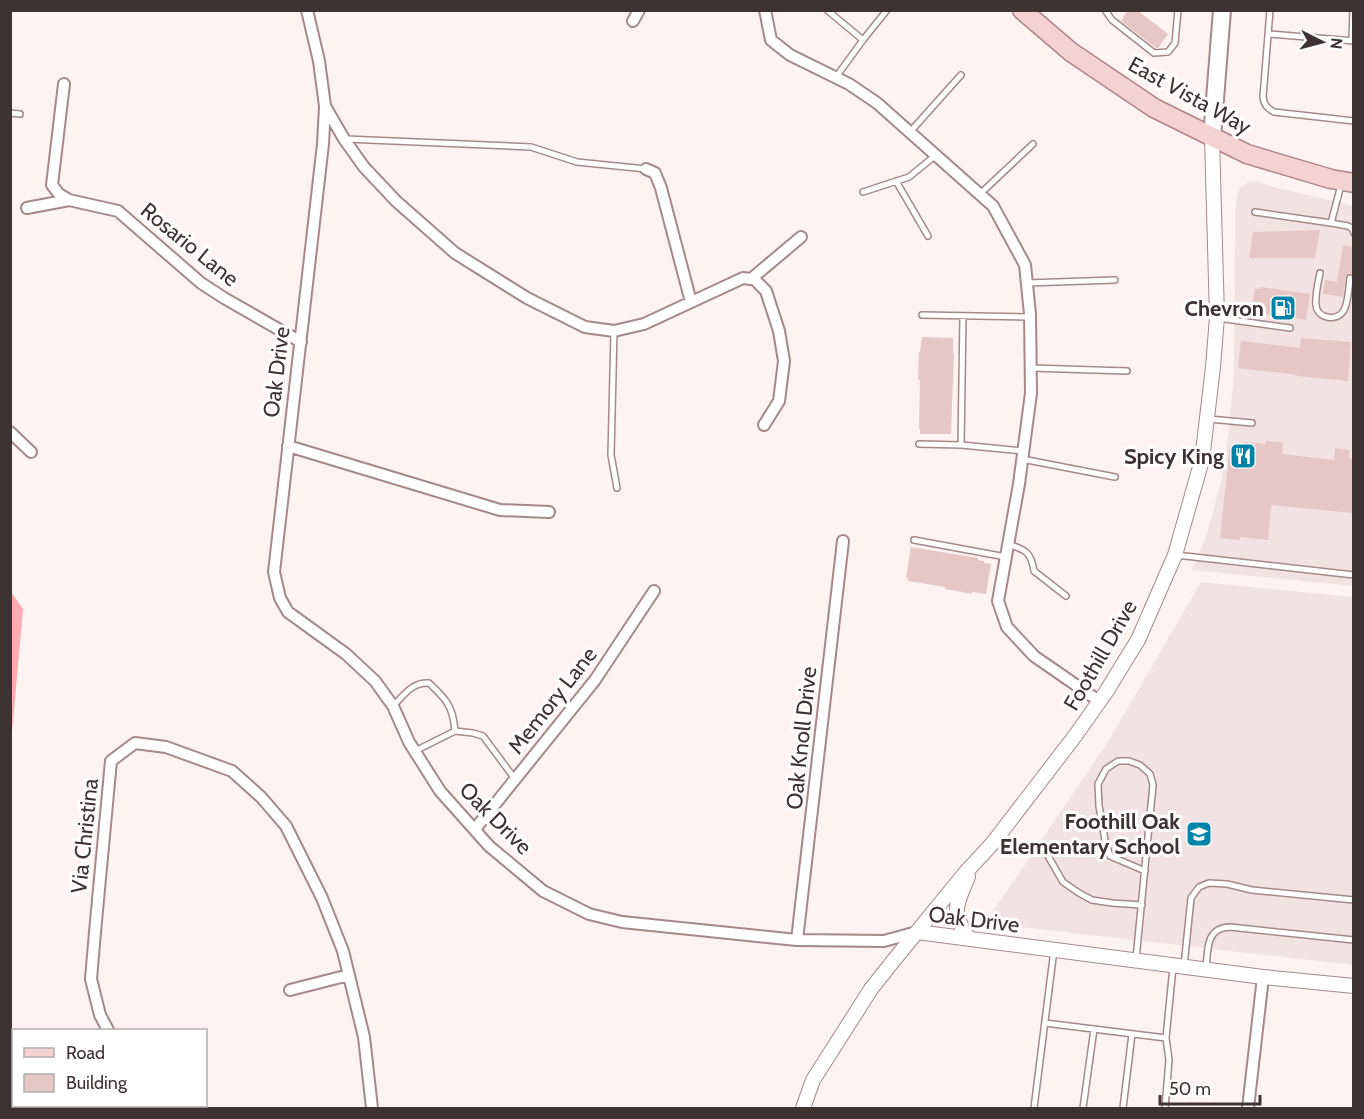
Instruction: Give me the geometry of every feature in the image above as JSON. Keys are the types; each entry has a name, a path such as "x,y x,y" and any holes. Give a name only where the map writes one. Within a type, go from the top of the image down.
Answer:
{"main road":[{"name":"East Vista Way","path":"1022,10 1071,52 1154,108 1248,154 1348,182"},
{"path":"1212,138 1222,10"}],"street":[{"name":"Oak Drive","path":"308,10 320,61 325,106 323,144 274,572 280,598 288,612 346,654 375,681 393,706 414,752 440,791 489,846 543,891 589,914 622,922 798,940 884,942 917,932 1263,977 1353,986"},
{"path":"633,21 639,10"},
{"path":"765,10 771,40 790,55 849,84 877,103 993,206 1024,265 1031,317 1031,393 1023,455 998,601 1007,627 1035,656 1100,701"},
{"path":"64,84 52,185 59,194 69,200"},
{"path":"325,106 364,167 396,201 455,253 526,298 585,327 614,331 644,324 743,278 755,280 766,291 779,331 784,361 779,401 764,425"},
{"name":"Foothill Drive","path":"803,1108 813,1080 871,989 992,844 1100,701 1138,640 1175,555 1202,460 1217,317 1212,138"},
{"path":"646,170 655,173 661,188 691,302"},
{"path":"27,208 69,200"},
{"name":"Rosario Lane","path":"69,200 118,211 201,283 301,342"},
{"path":"751,279 801,237"},
{"path":"10,432 31,452"},
{"path":"288,446 500,510 549,512"},
{"name":"Oak Knoll Drive","path":"798,940 843,540"},
{"name":"Memory Lane","path":"475,829 595,680 654,591"},
{"name":"Via Christina","path":"107,1029 100,1015 92,979 111,761 135,743 166,747 232,771 261,797 286,826 322,898 343,951 364,1038 372,1108"},
{"path":"969,939 959,925 957,904 974,864"},
{"path":"290,990 349,975"},
{"path":"1248,1108 1263,977"}],"lane":[{"path":"827,10 863,40"},
{"path":"836,78 887,10"},
{"path":"1105,10 1112,20 1154,53 1168,52 1175,43 1178,10"},
{"path":"1270,10 1264,104 1274,112 1353,121"},
{"path":"1269,34 1353,40 1353,10"},
{"path":"910,132 961,75"},
{"path":"10,113 20,114"},
{"path":"344,139 531,147 577,162 646,170"},
{"path":"980,194 1033,144"},
{"path":"863,192 909,177 936,155"},
{"path":"896,181 928,236"},
{"path":"1331,222 1348,182"},
{"path":"1255,212 1331,222 1348,226 1353,229 1353,232"},
{"path":"1320,273 1317,312 1330,318 1338,316 1344,310 1350,278"},
{"path":"1027,283 1114,280"},
{"path":"922,315 1031,317"},
{"path":"961,445 963,316"},
{"path":"1217,317 1290,328"},
{"path":"614,331 611,455 617,488"},
{"path":"1031,368 1127,371"},
{"path":"1207,419 1252,423"},
{"path":"920,444 961,445 1023,455 1114,477"},
{"path":"914,540 1006,557"},
{"path":"1008,544 1025,550 1032,559 1034,571 1066,596"},
{"path":"1175,555 1353,575"},
{"path":"393,706 411,687 421,682 429,683 447,700 455,731"},
{"path":"414,752 455,731 473,733 483,736 515,779"},
{"path":"1136,960 1142,905 1153,785 1150,774 1140,765 1129,761 1118,761 1106,769 1098,784 1105,840 1110,856 1145,871"},
{"path":"1048,856 1063,882 1092,900 1142,905"},
{"path":"1165,1108 1169,1060 1166,1038 1191,898 1199,887 1209,884 1227,884 1252,890 1353,900"},
{"path":"1206,969 1210,939 1215,931 1222,928 1353,939"},
{"path":"1034,1108 1054,950"},
{"path":"1045,1023 1166,1038"},
{"path":"1083,1108 1094,1029"},
{"path":"1123,1108 1132,1034"}],"shaded area":[{"path":"1257,181 1353,206 1353,586 1192,570 1207,534 1222,478 1228,435 1234,376 1237,196 1240,188 1248,182"},
{"name":"Foothill Oak Elementary School","path":"1201,582 1353,597 1353,965 985,923 1106,745"},
{"path":"11,592 23,609 11,743"}],"building":[{"path":"1128,10 1137,10 1168,34 1158,48 1121,21"},
{"path":"1320,230 1315,258 1249,258 1253,232"},
{"path":"1343,245 1353,247 1353,275 1350,273 1346,276 1343,297 1323,294 1325,280 1337,282"},
{"name":"Chevron","path":"1261,287 1310,294 1306,320 1257,313 1258,303 1253,302 1255,288 1260,289"},
{"path":"922,337 953,338 951,434 920,434 920,380 918,379"},
{"path":"1301,338 1351,342 1348,381 1238,368 1241,341 1300,348"},
{"path":"1266,441 1283,442 1282,454 1334,460 1335,448 1350,450 1349,458 1353,458 1353,513 1271,505 1268,540 1240,537 1240,540 1220,538 1230,446 1243,447 1244,442 1266,444"},
{"path":"911,547 978,558 984,563 991,564 986,594 972,592 972,594 908,581 909,579 906,578"}],"place":[{"name":"Chevron","path":"1283,308"},
{"name":"Spicy King","path":"1243,456"},
{"name":"Foothill Oak Elementary School","path":"1199,834"}]}
